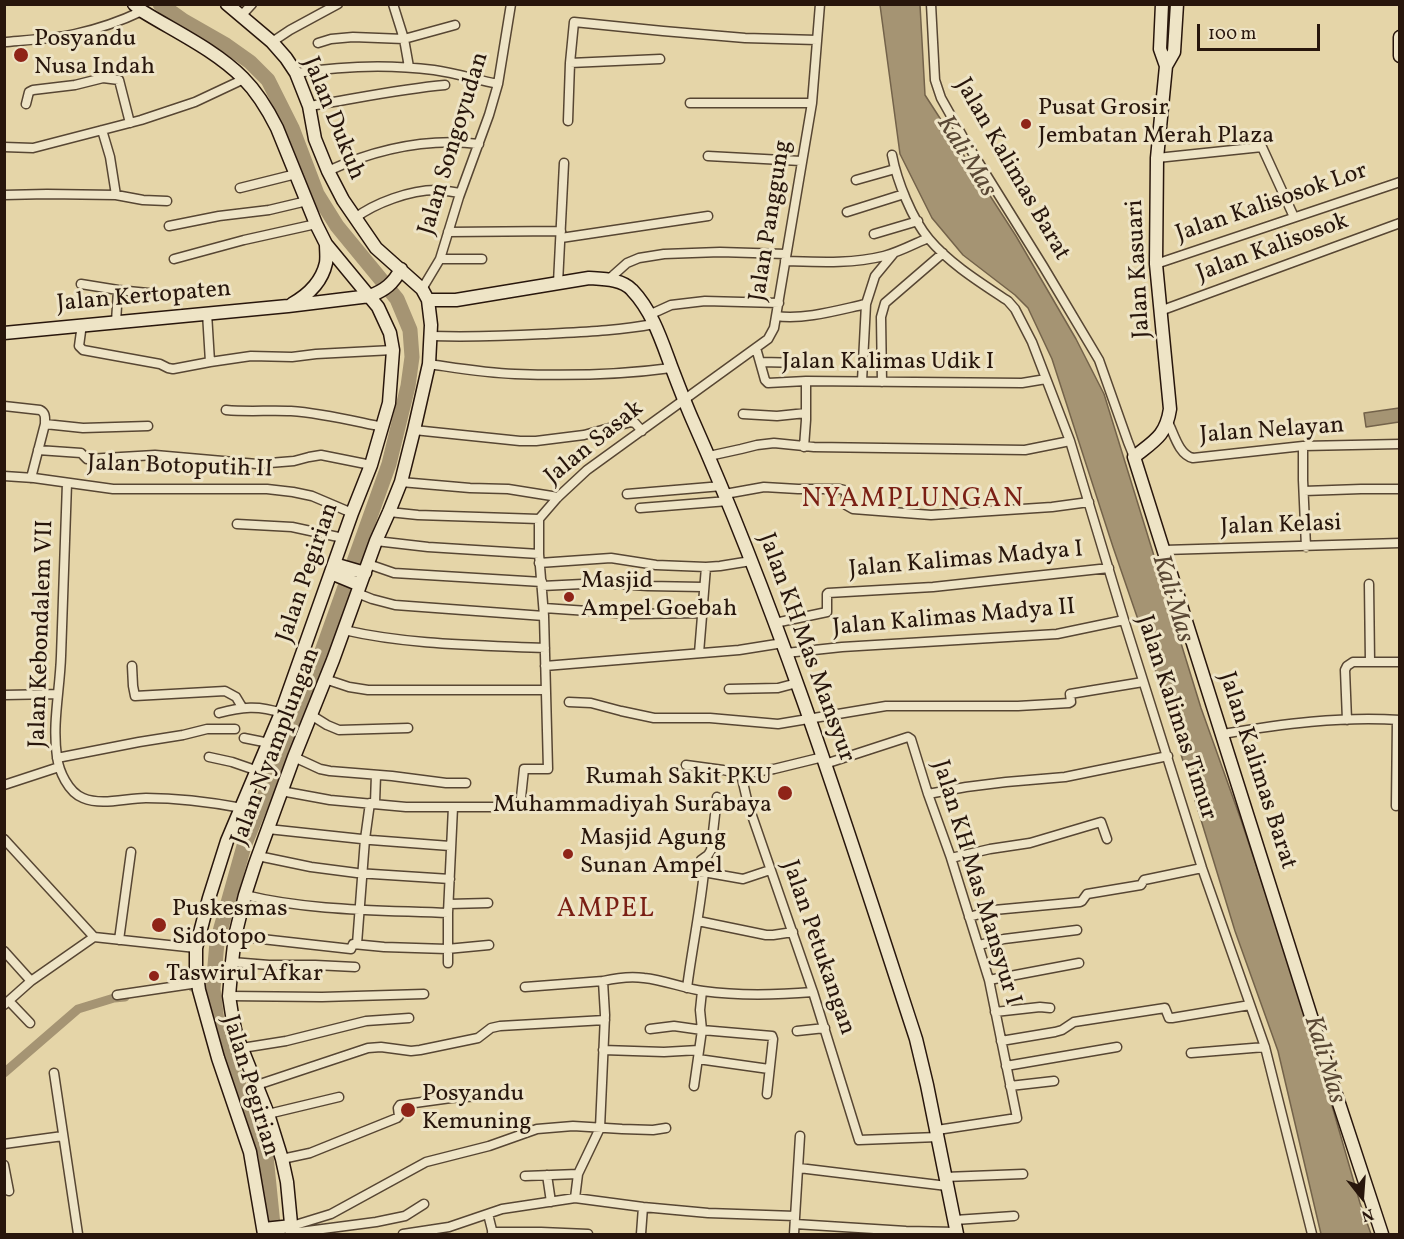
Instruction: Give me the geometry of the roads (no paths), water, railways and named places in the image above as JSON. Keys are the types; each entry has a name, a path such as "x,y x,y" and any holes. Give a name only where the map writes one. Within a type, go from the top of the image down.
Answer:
{"street":[{"name":"Jalan Dukuh","path":"227,4 272,42 286,58 296,73 309,106 315,139 327,171 343,200 376,248 422,290"},
{"path":"241,15 252,4"},
{"path":"272,42 338,4"},
{"path":"404,4 394,7 404,39 409,67"},
{"name":"Jalan Songoyudan","path":"422,290 440,259 498,84 511,4"},
{"name":"Jalan Panggung","path":"684,399 768,339 774,328 812,104 820,4"},
{"name":"Jalan Kalimas Barat","path":"932,4 935,80 941,98 1099,360 1134,456 1382,1234"},
{"name":"Jalan Kasuari","path":"1162,4 1160,49 1166,66"},
{"name":"Jalan Kasuari","path":"1168,422 1169,392 1156,264 1157,158 1166,66 1174,52 1177,4"},
{"path":"4,42 82,32 123,20 138,8"},
{"name":"Jalan Pegirian","path":"138,8 221,58 244,79 270,114 326,244 378,298 390,333 393,350 389,403 371,465 351,513 335,570 281,713 227,842 196,948 198,986 218,1058 248,1146 264,1232"},
{"path":"568,121 574,22 745,38 817,40"},
{"path":"318,43 353,37 404,39 455,25"},
{"path":"1400,37 1400,56"},
{"path":"570,63 660,59"},
{"path":"296,73 336,68 409,67 442,71 498,84"},
{"path":"26,104 29,92 33,90 75,85 102,78 119,80 130,123"},
{"path":"4,147 33,148 141,120 195,102 244,79"},
{"path":"309,106 445,85"},
{"path":"690,103 812,104"},
{"path":"102,130 110,157 116,195"},
{"path":"327,171 379,152 429,143 479,144"},
{"path":"1157,158 1262,147 1294,217"},
{"name":"Jalan Kalimas Timur","path":"892,155 904,194 928,238 950,260 1008,301 1015,309 1032,342 1070,441 1202,868 1265,1047 1312,1234"},
{"path":"708,156 801,161"},
{"path":"558,283 564,163"},
{"path":"856,180 895,169"},
{"path":"240,188 297,174"},
{"name":"Jalan Kalisosok Lor","path":"1156,264 1400,182"},
{"path":"354,218 376,205 414,193 435,190 460,194"},
{"path":"847,212 904,194"},
{"path":"4,195 116,195 143,200 167,201"},
{"path":"169,226 213,217 269,210 307,201"},
{"path":"448,232 561,234 708,216"},
{"path":"874,234 918,221"},
{"name":"Jalan Kalisosok","path":"1160,311 1400,223"},
{"path":"174,259 316,224"},
{"path":"395,286 422,290 456,300 589,278 609,279 627,262 664,254 720,252 838,262 875,258 894,253 928,238"},
{"path":"288,306 303,298 316,284 326,262 326,244"},
{"path":"862,381 866,304 875,276 894,253"},
{"path":"882,382 881,317 885,303 943,253"},
{"path":"440,259 482,259"},
{"path":"378,298 395,286 401,269"},
{"name":"Jalan KH Mas Mansyur","path":"609,279 631,289 660,334 671,368 725,494 798,683 915,1039 956,1229"},
{"path":"81,284 148,293"},
{"path":"116,322 118,290"},
{"name":"Jalan Nyamplungan","path":"292,1231 282,1159 232,1015 230,996 235,936 245,895 281,791 326,679 357,587 400,482 429,364 430,315 422,290"},
{"name":"Jalan Kertopaten","path":"4,333 378,298"},
{"path":"431,336 465,337 630,329 652,320 671,304 705,301 779,303"},
{"path":"776,316 814,315 866,304"},
{"path":"207,314 210,362"},
{"path":"82,324 79,346 82,350 160,364 170,369 251,356 292,357 393,350"},
{"name":"Jalan Kalimas Udik I","path":"756,348 765,380 768,383 862,381 1022,384 1046,379"},
{"path":"760,362 805,363"},
{"path":"429,364 515,374 600,375 671,368"},
{"path":"804,447 806,381"},
{"name":"Jalan Sasak","path":"389,512 539,519 558,497 587,470 684,399"},
{"path":"4,406 40,410 45,415 45,424 31,478"},
{"path":"226,410 292,411 383,427"},
{"path":"743,414 777,416 806,413"},
{"path":"414,430 529,441 584,435 631,422 642,431"},
{"path":"1134,456 1163,431 1168,422"},
{"name":"Jalan Nelayan","path":"1168,422 1181,450 1185,455 1193,458 1303,446 1400,444"},
{"path":"45,424 82,428 148,426"},
{"path":"709,456 774,443 804,447 1024,450 1070,441"},
{"path":"1303,446 1306,547"},
{"path":"38,450 81,453 87,459 143,455 257,464 294,461 321,455 371,465"},
{"name":"Jalan Botoputih II","path":"4,476 113,489 267,489 321,499 351,513"},
{"path":"400,482 508,489 558,497"},
{"name":"Jalan Kebondalem VII","path":"67,483 56,717 58,763 67,784 85,799 103,801 144,798 188,799 242,808"},
{"path":"640,508 764,487 840,489 846,493 846,505 853,509 931,515 1052,507 1089,502"},
{"path":"1304,491 1400,489"},
{"path":"627,494 725,494"},
{"path":"281,791 330,800 406,807 520,807 524,770 548,770 539,519"},
{"path":"237,524 292,527 343,538"},
{"path":"376,541 539,558 611,558 656,565 706,567 751,561"},
{"name":"Jalan Kelasi","path":"1164,550 1400,543"},
{"path":"699,653 706,567"},
{"name":"Jalan Kalimas Madya I","path":"775,623 827,612 826,594 828,593 933,587 1109,568"},
{"path":"335,570 364,570 542,584 703,587"},
{"path":"335,570 372,599 395,605 544,612 702,613"},
{"path":"1369,584 1370,662"},
{"name":"Jalan Kalimas Madya II","path":"545,666 739,650 842,647 1057,634 1124,620"},
{"path":"344,630 393,639 442,644 544,648"},
{"path":"1347,720 1346,668 1349,663 1400,662"},
{"path":"132,666 135,696 225,691 236,697 242,707"},
{"path":"326,679 349,687 368,690 546,690"},
{"path":"569,702 591,703 654,718 710,718 778,724 886,706 1018,706 1069,703 1071,702 1070,694 1143,682"},
{"path":"729,689 778,688 798,683"},
{"path":"4,695 58,694"},
{"path":"219,713 242,707 271,709 281,713"},
{"path":"311,715 339,729 408,728"},
{"path":"1223,734 1272,726 1347,720 1398,720 1396,806"},
{"path":"4,785 58,763 139,742 207,729 235,729"},
{"name":"Jalan KH Mas Mansyur I","path":"824,761 910,737 979,945 989,980 1016,1119 937,1133"},
{"path":"244,738 269,743"},
{"path":"928,794 996,783 1065,777 1168,756"},
{"path":"209,757 258,771"},
{"path":"294,758 320,769 446,783 466,783"},
{"path":"686,765 741,774 824,761"},
{"name":"Jalan Petukangan","path":"741,774 748,804 825,1028 859,1140 937,1133"},
{"path":"357,944 365,839 376,775"},
{"path":"717,797 711,850 694,872 743,879 770,870"},
{"path":"448,963 453,807"},
{"path":"951,858 1030,843 1101,822 1107,839"},
{"path":"268,829 450,846"},
{"path":"4,839 94,936 196,948"},
{"path":"119,940 131,852"},
{"path":"258,856 311,867 450,879"},
{"path":"969,917 994,910 1080,902 1087,894 1141,885 1144,880 1202,868"},
{"path":"687,988 704,872"},
{"path":"245,895 282,903 359,909 449,908 488,903"},
{"path":"698,921 773,935 793,932"},
{"path":"979,945 1004,939 1077,930"},
{"path":"30,1023 7,1003 31,981 94,936"},
{"path":"235,936 351,949 353,944 447,949 489,945"},
{"path":"4,951 31,981"},
{"path":"232,962 355,967"},
{"path":"989,980 1079,963"},
{"path":"525,987 645,978 702,991 754,995 813,992"},
{"path":"575,1198 578,1174 600,1128 603,981"},
{"path":"117,995 198,986"},
{"path":"694,1086 702,1030 700,1010 702,991"},
{"path":"230,996 322,997 424,994"},
{"path":"1001,1041 1055,1032 1074,1022 1165,1008 1169,1018 1172,1018 1250,1005"},
{"path":"995,1012 1050,1008"},
{"path":"242,1048 286,1041 366,1021 409,1018"},
{"path":"257,1085 368,1048 381,1047 411,1051 478,1038 491,1028 500,1026 604,1020"},
{"path":"650,1029 674,1026 772,1036 767,1095"},
{"path":"797,1031 825,1028"},
{"path":"1006,1066 1117,1047"},
{"path":"1191,1053 1265,1047"},
{"path":"603,1050 698,1055 769,1069"},
{"path":"54,1073 78,1234"},
{"path":"1010,1086 1054,1081"},
{"path":"282,1159 310,1153 397,1118 400,1105 496,1095"},
{"path":"268,1114 339,1097"},
{"path":"292,1231 332,1214 426,1162 489,1146 537,1129 573,1126 643,1130 666,1128"},
{"path":"4,1144 63,1136"},
{"path":"794,1234 800,1136"},
{"path":"4,1165 9,1191"},
{"path":"799,1168 946,1181 1023,1174"},
{"path":"525,1176 578,1174"},
{"path":"547,1175 550,1202"},
{"path":"403,1234 449,1227 502,1209 575,1198 643,1207 906,1231 956,1229 1014,1216"},
{"path":"264,1232 376,1222 405,1216 424,1204"},
{"path":"641,1234 643,1207"},
{"path":"488,1214 492,1234 541,1232 588,1234"}],"water":[{"name":"Kali Mas","path":"880,5 920,5 925,95 1016,236 1076,339 1104,394 1201,708 1303,1005 1371,1234 1321,1234 1278,1051 1235,931 1154,666 1052,359 1028,308 1015,295 963,255 932,218 900,154"},
{"path":"1399,408 1399,422 1366,427 1364,413"}],"waterway":[{"path":"160,4 226,45 250,62 268,80 292,128 317,194 337,226 397,299 410,330 412,357 408,386 389,464 307,693 244,846 217,942 213,989 218,1030 266,1156 273,1225"},
{"path":"192,987 214,984"},
{"path":"4,1073 78,1009 125,997"}],"place":[{"name":"Posyandu Nusa Indah","path":"21,55"},
{"name":"Pusat Grosir Jembatan Merah Plaza","path":"1026,124"},
{"name":"Masjid Ampel Goebah","path":"569,597"},
{"name":"Rumah Sakit PKU Muhammadiyah Surabaya","path":"785,793"},
{"name":"Masjid Agung Sunan Ampel","path":"568,854"},
{"name":"Puskesmas Sidotopo","path":"159,925"},
{"name":"Taswirul Afkar","path":"154,976"},
{"name":"Posyandu Kemuning","path":"408,1110"}],"district":[{"name":"NYAMPLUNGAN","path":"913,501"},
{"name":"AMPEL","path":"606,911"}]}
